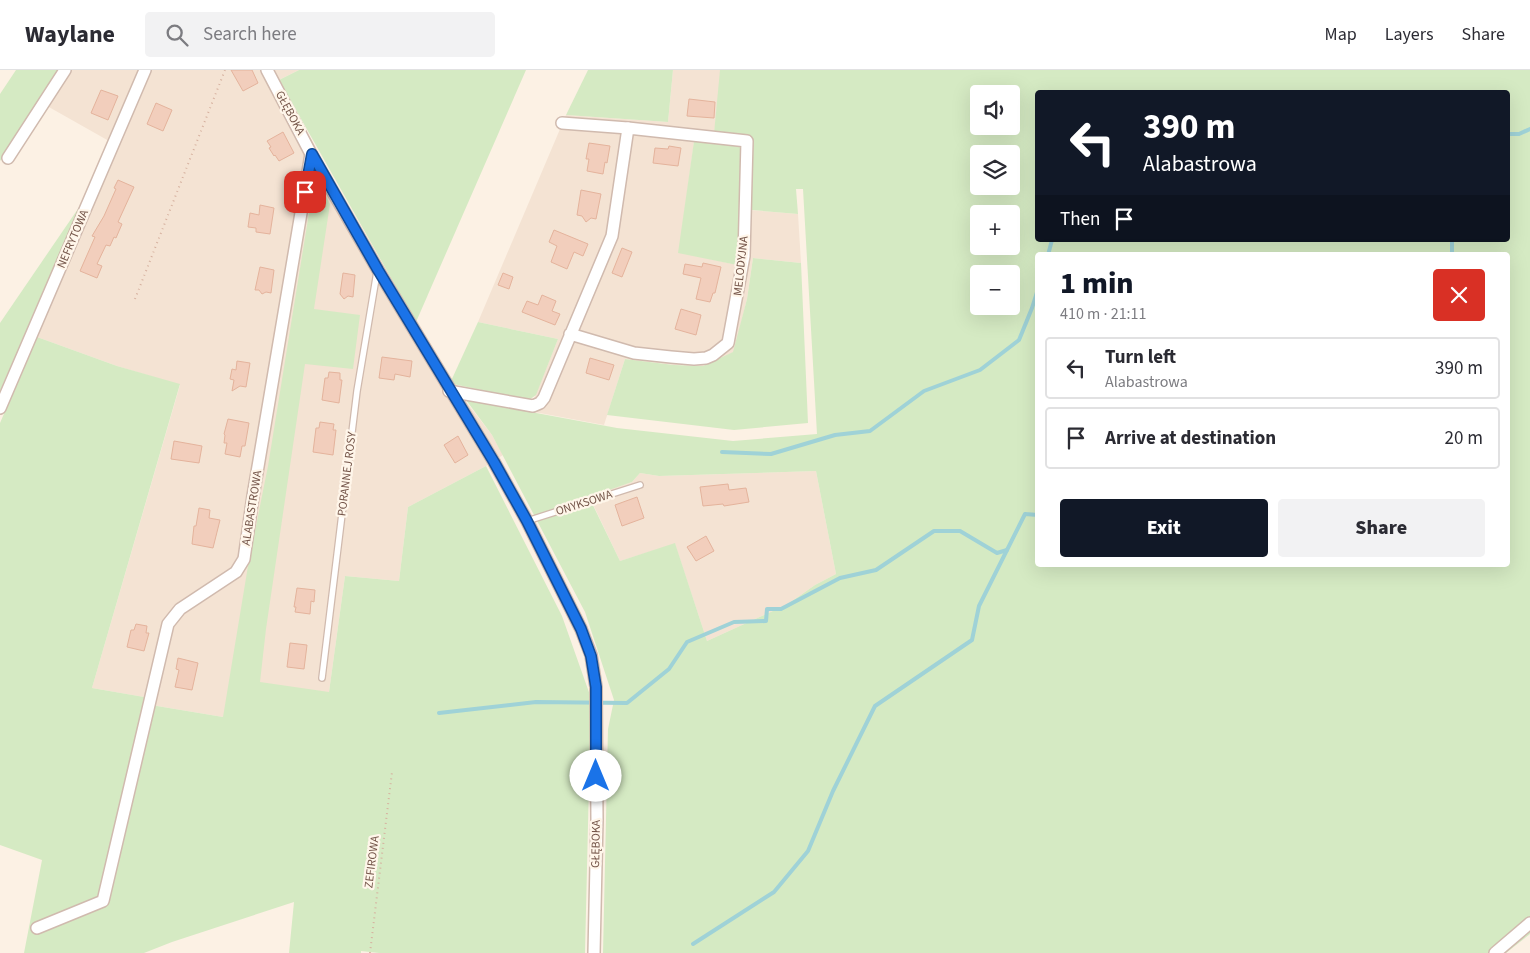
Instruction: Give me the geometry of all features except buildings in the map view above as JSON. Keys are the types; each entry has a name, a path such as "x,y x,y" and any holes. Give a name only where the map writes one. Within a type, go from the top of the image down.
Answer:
{"street":[{"path":"8,158 64,70"},
{"name":"NEFRYTOWA","path":"0,408 146,70"},
{"name":"GŁĘBOKA","path":"267,70 378,270 494,462 527,521 581,629 591,656 596,687 597,819 594,953"},
{"name":"MELODYJNA","path":"562,123 747,141 744,256 728,343 713,355 694,359 634,353 570,334"},
{"path":"450,391 533,406 540,403 544,398 612,236 628,128"},
{"name":"ALABASTROWA","path":"36,928 104,901 168,624 180,609 236,572 244,559 253,496 312,154"},
{"path":"1495,953 1530,923"}],"lane":[{"name":"PORANNEJ ROSY","path":"322,678 357,391 378,270"},
{"name":"ONYKSOWA","path":"527,521 640,484"}],"path":[{"path":"135,299 225,70"},
{"name":"ZEFIROWA","path":"370,953 392,772"}],"shaded area":[{"path":"59,70 299,70 279,80 327,168 450,381 492,435 503,455 408,507 399,581 345,576 329,692 223,717 157,706 144,697 92,688 180,385 117,366 37,337 27,331 109,141 40,102"},
{"path":"673,70 721,70 713,145 694,142 679,252 737,265 738,209 798,214 801,263 753,258 747,299 734,352 703,366 674,365 625,359 604,425 529,411 558,339 478,322 566,115 668,122"},
{"path":"816,471 836,574 815,585 788,604 707,641 675,544 620,561 589,496 632,482 640,473 659,476"}],"green space":[{"path":"16,70 59,70 0,161 0,94"},
{"path":"299,70 526,70 416,322 279,80"},
{"path":"588,70 673,70 668,122 566,115"},
{"path":"720,70 1530,70 1530,934 1506,953 603,953 608,729 614,700 585,612 492,435 466,400 617,428 733,441 817,434 803,189 796,189 798,214 739,209 737,265 678,253 694,141 713,144","holes":["816,471 836,574 815,585 788,604 707,641 675,543 620,561 589,497 632,482 640,473 659,476"]},
{"path":"315,176 330,204 314,309 360,315 353,369 305,364 260,682 329,692 345,576 399,581 408,507 486,466 562,616 591,698 585,953 379,953 361,951 361,953 289,953 294,902 144,953 24,953 42,860 0,845 0,423 37,337 117,366 180,384 92,688 144,697 157,706 223,717 248,566 268,466"},
{"path":"84,200 0,391 0,323"},
{"path":"753,258 801,263 808,423 734,430 607,415 625,359 674,365 703,366 733,352 747,299"},
{"path":"478,322 558,339 536,395 529,400 453,384 451,381"}],"waterway":[{"path":"1510,134 1519,134 1530,129"},
{"path":"1049,252 1051,242"},
{"path":"1452,242 1452,252"},
{"path":"722,452 771,454 835,435 870,431 924,391 980,370 1019,340 1035,298"},
{"path":"693,944 774,892 808,851 833,791 875,706 972,640 979,606 1025,514 1035,515"},
{"path":"439,713 536,702 627,703 669,669 687,642 734,622 766,621 767,609 781,609 840,578 876,570 934,531 960,531 997,553 1007,550"}],"route":[{"path":"305,192 312,154 378,270 494,462 527,521 564,594 581,629 591,656 596,687 596,776"}]}
